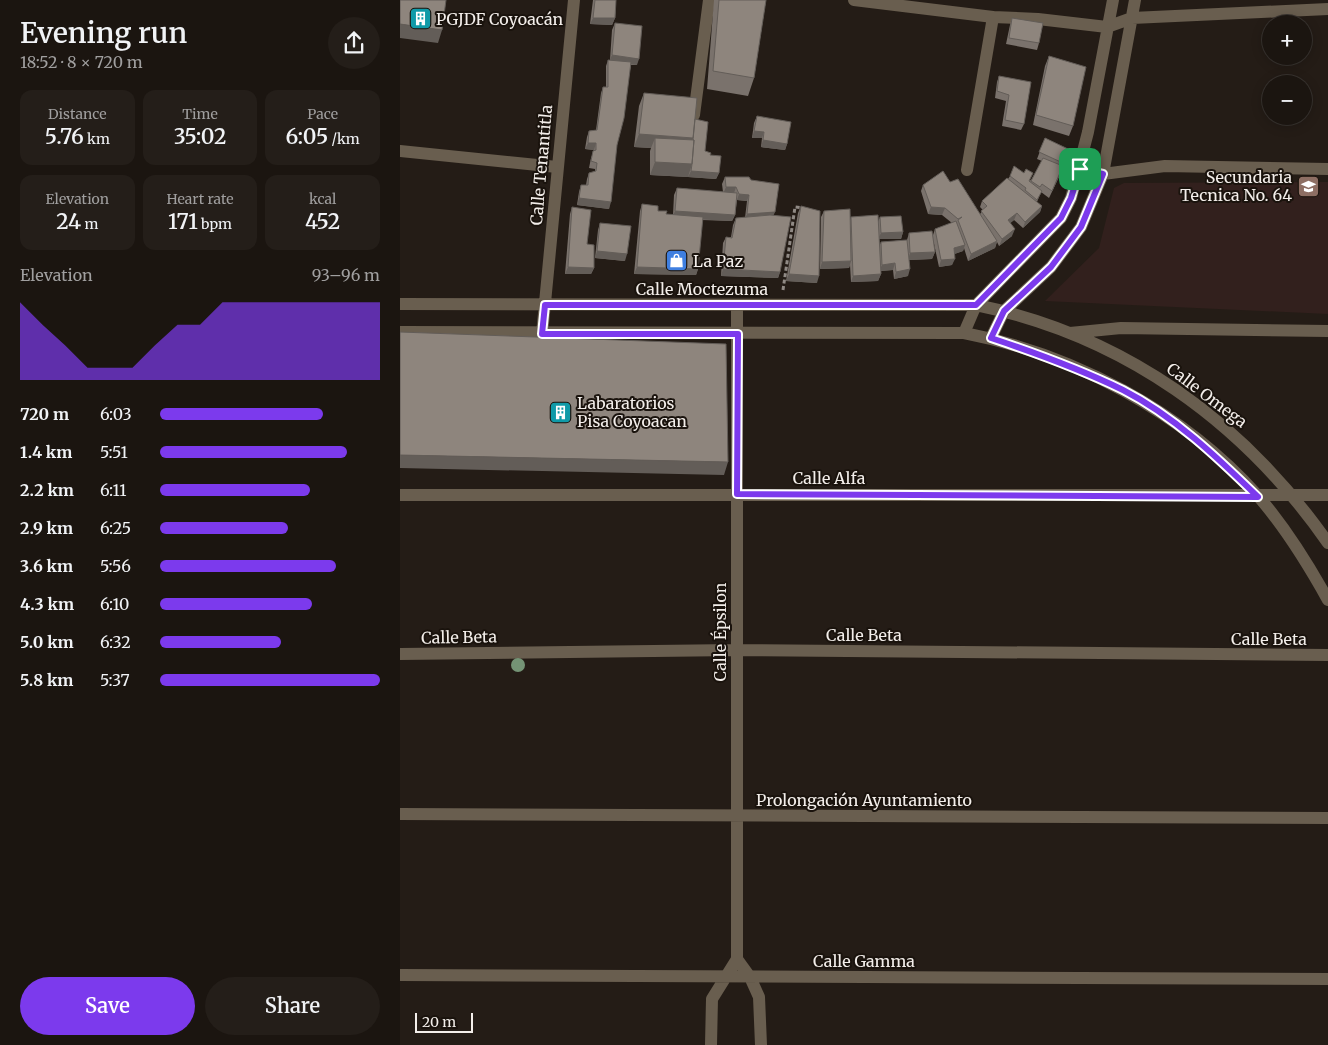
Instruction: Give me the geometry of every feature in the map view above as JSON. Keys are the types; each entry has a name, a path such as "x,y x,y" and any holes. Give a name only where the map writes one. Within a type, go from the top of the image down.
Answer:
{"street":[{"name":"Calle Tenantitla","path":"542,334 574,0"},
{"path":"693,120 709,0"},
{"path":"854,0 993,17 1038,19 1107,28 1132,18 1328,9"},
{"path":"964,333 976,305 1061,218 1071,198 1080,169 1113,0"},
{"path":"991,338 1004,311 1051,267 1081,227 1103,174 1135,0"},
{"path":"967,170 993,17"},
{"path":"400,151 557,168"},
{"path":"1080,169 1103,174 1164,166 1328,169"},
{"name":"Calle Moctezuma","path":"400,304 976,305 1004,311"},
{"name":"Calle Épsilon","path":"737,306 737,959"},
{"name":"Calle Omega","path":"1004,311 1070,333 1140,366 1191,398 1243,442 1291,496 1328,543"},
{"path":"1070,333 1120,328 1328,331"},
{"path":"400,332 542,334 964,333 991,338 1060,361 1124,391 1170,419 1218,457 1258,497 1289,537 1328,600"},
{"name":"Calle Alfa","path":"400,495 737,494 1258,497 1328,495"},
{"name":"Calle Beta","path":"400,654 736,650 1328,655"},
{"name":"Prolongación Ayuntamiento","path":"400,814 1328,818"},
{"path":"711,1045 712,999 737,959 750,977 759,998 761,1045"},
{"name":"Calle Gamma","path":"400,975 1328,979"}],"path":[{"path":"782,306 795,207 811,209"}],"shaded area":[{"path":"1328,182 1328,314 1045,301 1099,248 1114,188 1124,183"}],"building":[{"name":"PGJDF Coyoacán","path":"400,0 446,0 442,30 400,24"},
{"path":"595,0 616,0 615,18 593,18"},
{"path":"719,0 766,0 754,78 713,71"},
{"path":"1012,18 1043,23 1039,43 1009,38"},
{"path":"615,23 642,26 639,59 612,55"},
{"path":"1049,56 1086,67 1073,126 1036,115"},
{"path":"608,60 631,62 624,118 617,145 611,202 579,198 581,185 588,185 589,173 596,171 597,163 591,161 593,151 596,150 596,143 588,143 589,131 597,130 603,87 608,87"},
{"path":"999,76 1031,82 1024,124 1005,120 1009,95 997,91"},
{"path":"644,93 697,98 693,138 639,134"},
{"path":"757,116 791,122 787,144 763,140 764,132 754,131"},
{"path":"695,119 708,122 705,151 711,153 710,155 721,156 719,173 691,171"},
{"path":"655,138 694,140 692,164 655,162"},
{"path":"1045,138 1068,149 1063,163 1039,152"},
{"path":"1043,158 1063,166 1052,191 1042,184 1040,187 1031,181"},
{"path":"1014,166 1024,173 1026,169 1033,173 1029,181 1042,191 1037,200 1025,190 1026,188 1010,176"},
{"path":"943,171 950,182 958,179 997,241 971,254 958,220 962,217 958,219 945,208 931,207 923,185"},
{"path":"725,177 749,177 751,180 779,184 775,212 747,214 749,195 739,194 736,187 726,187"},
{"path":"1007,178 1042,206 1025,222 1017,213 1008,220 1015,229 1002,239 981,211 987,206 982,201"},
{"path":"677,188 737,193 735,215 675,211"},
{"path":"642,204 658,206 658,211 667,211 666,214 703,217 698,269 637,267"},
{"path":"801,206 820,211 819,276 789,274"},
{"path":"572,207 591,210 587,244 594,245 594,268 568,267"},
{"path":"850,209 851,261 822,262 824,211"},
{"path":"770,215 791,217 780,272 723,269 726,237 732,238 736,218"},
{"path":"878,215 881,274 853,276 851,217"},
{"path":"901,216 903,232 881,233 880,217"},
{"path":"956,221 965,245 954,248 955,259 941,260 935,229"},
{"path":"600,223 631,226 627,254 597,251"},
{"path":"932,231 935,252 910,253 909,233"},
{"path":"907,240 910,269 896,272 895,263 882,265 881,242"},
{"name":"Labaratorios Pisa Coyoacan","path":"400,332 726,344 728,462 400,455"}],"place":[{"name":"PGJDF Coyoacán","path":"420,19"},
{"name":"Secundaria Tecnica No. 64","path":"1308,186"},
{"name":"La Paz","path":"677,261"},
{"name":"Labaratorios Pisa Coyoacan","path":"561,412"}],"route":[{"path":"1080,169 1103,174 1081,227 1051,267 1004,311 991,338 1060,361 1124,391 1170,419 1218,457 1258,497 737,494 738,334 542,334 545,305 976,305 1005,273 1061,218 1071,198 1080,169"}]}
